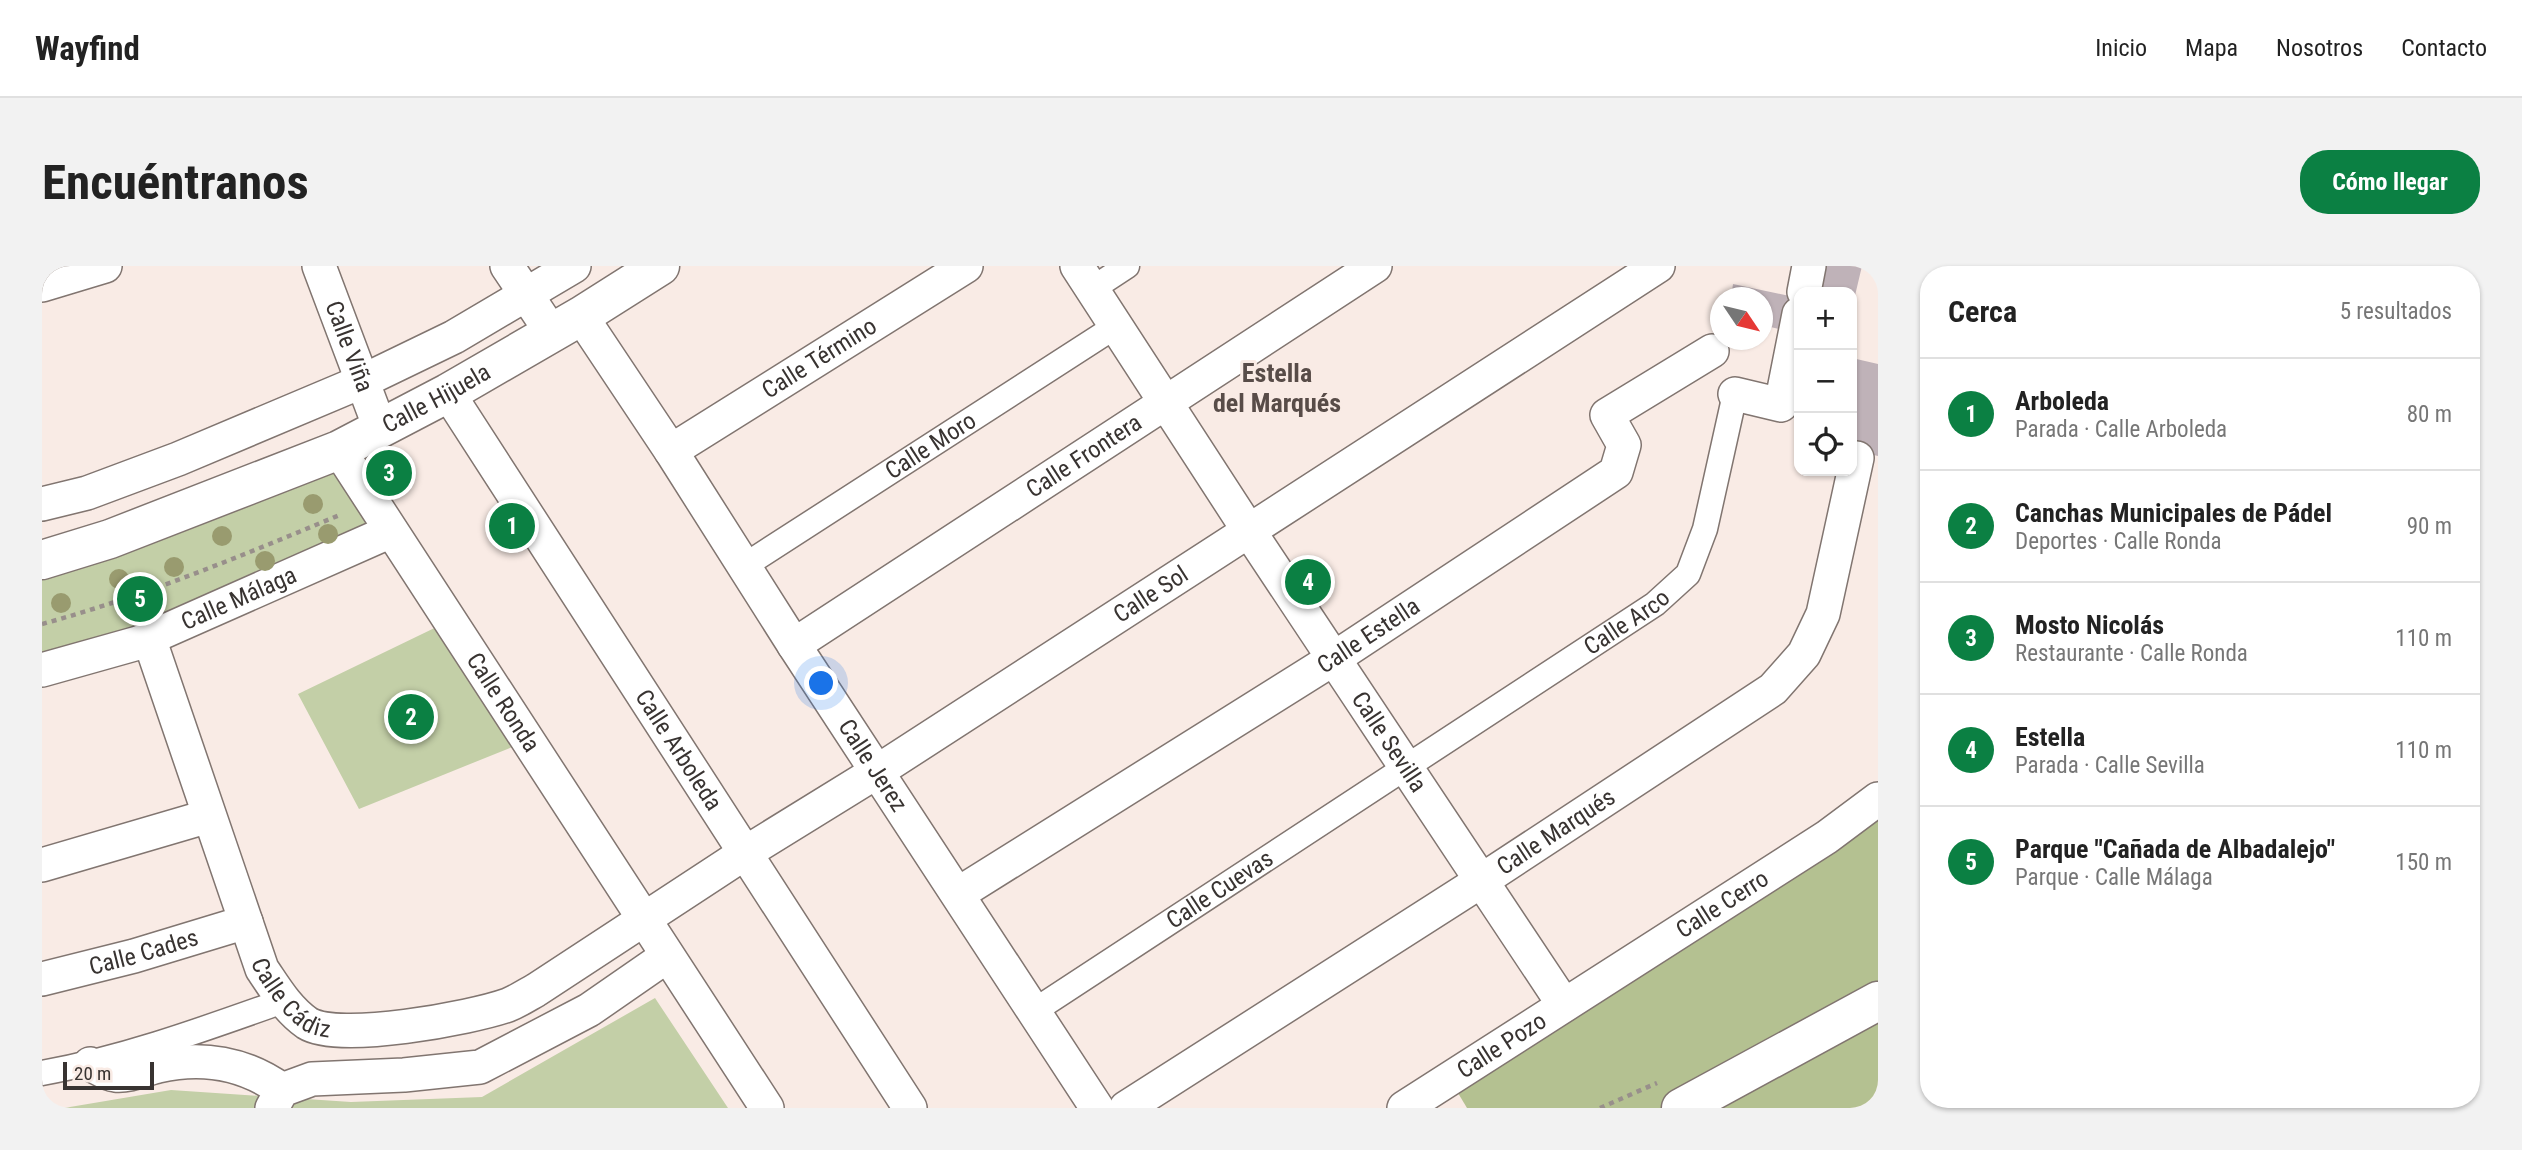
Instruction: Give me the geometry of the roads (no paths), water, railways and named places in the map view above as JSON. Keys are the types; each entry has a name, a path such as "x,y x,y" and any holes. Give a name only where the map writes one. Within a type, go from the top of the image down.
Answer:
{"street":[{"path":"42,285 106,266"},
{"name":"Calle Viña","path":"319,266 380,428"},
{"name":"Calle Hijuela","path":"42,504 87,493 152,469 363,381 454,337 516,279 574,266"},
{"name":"Calle Hijuela","path":"42,560 110,539 339,450 448,393 660,266"},
{"name":"Calle Término","path":"671,451 966,266"},
{"path":"1085,277 1127,266"},
{"name":"Calle Frontera","path":"794,645 1375,266"},
{"name":"Calle Sol","path":"642,919 878,771 1658,266"},
{"path":"1805,287 1809,266"},
{"name":"Calle Sevilla","path":"1085,277 1164,402 1564,1006"},
{"name":"Calle Jerez","path":"516,279 567,324 671,451 794,645 1097,1108"},
{"name":"Calle Moro","path":"744,566 1116,326"},
{"path":"1735,394 1781,405 1794,339"},
{"name":"Calle Estella","path":"958,894 1334,659 1616,472 1624,445 1606,415 1712,351"},
{"name":"Calle Arboleda","path":"448,393 910,1108"},
{"name":"Calle Arco","path":"1407,769 1655,604 1688,574 1705,529 1735,394"},
{"name":"Calle Ronda","path":"339,450 767,1108"},
{"name":"Calle Marqués","path":"1126,1108 1773,690 1804,654 1823,614 1853,476"},
{"name":"Calle Málaga","path":"42,670 149,638 391,531"},
{"name":"Calle Cádiz","path":"149,638 262,969 283,1001 308,1024 341,1030 395,1028 471,1016 509,1004 536,990 642,919"},
{"name":"Calle Cuevas","path":"1034,1011 1407,769"},
{"name":"Calle Cerro","path":"1564,1006 1826,837 1878,799"},
{"path":"42,865 209,816"},
{"name":"Calle Cades","path":"42,979 134,956 246,922"},
{"path":"90,1064 116,1076 199,1060 264,1077 277,1099 312,1079 404,1075 480,1067 589,1010 667,956"},
{"path":"42,1073 90,1064 208,1028 283,1001"},
{"path":"1681,1108 1878,1001"},
{"name":"Calle Pozo","path":"1404,1108 1564,1006"}],"place":[{"name":"Mosto Nicolás","path":"389,473"},
{"name":"Arboleda","path":"512,526"},
{"name":"Estella","path":"1308,582"},
{"name":"Parque \"Cañada de Albadalejo\"","path":"140,599"},
{"name":"Canchas Municipales de Pádel","path":"411,717"}],"district":[{"name":"Estella del Marqués","path":"1277,388"}]}
